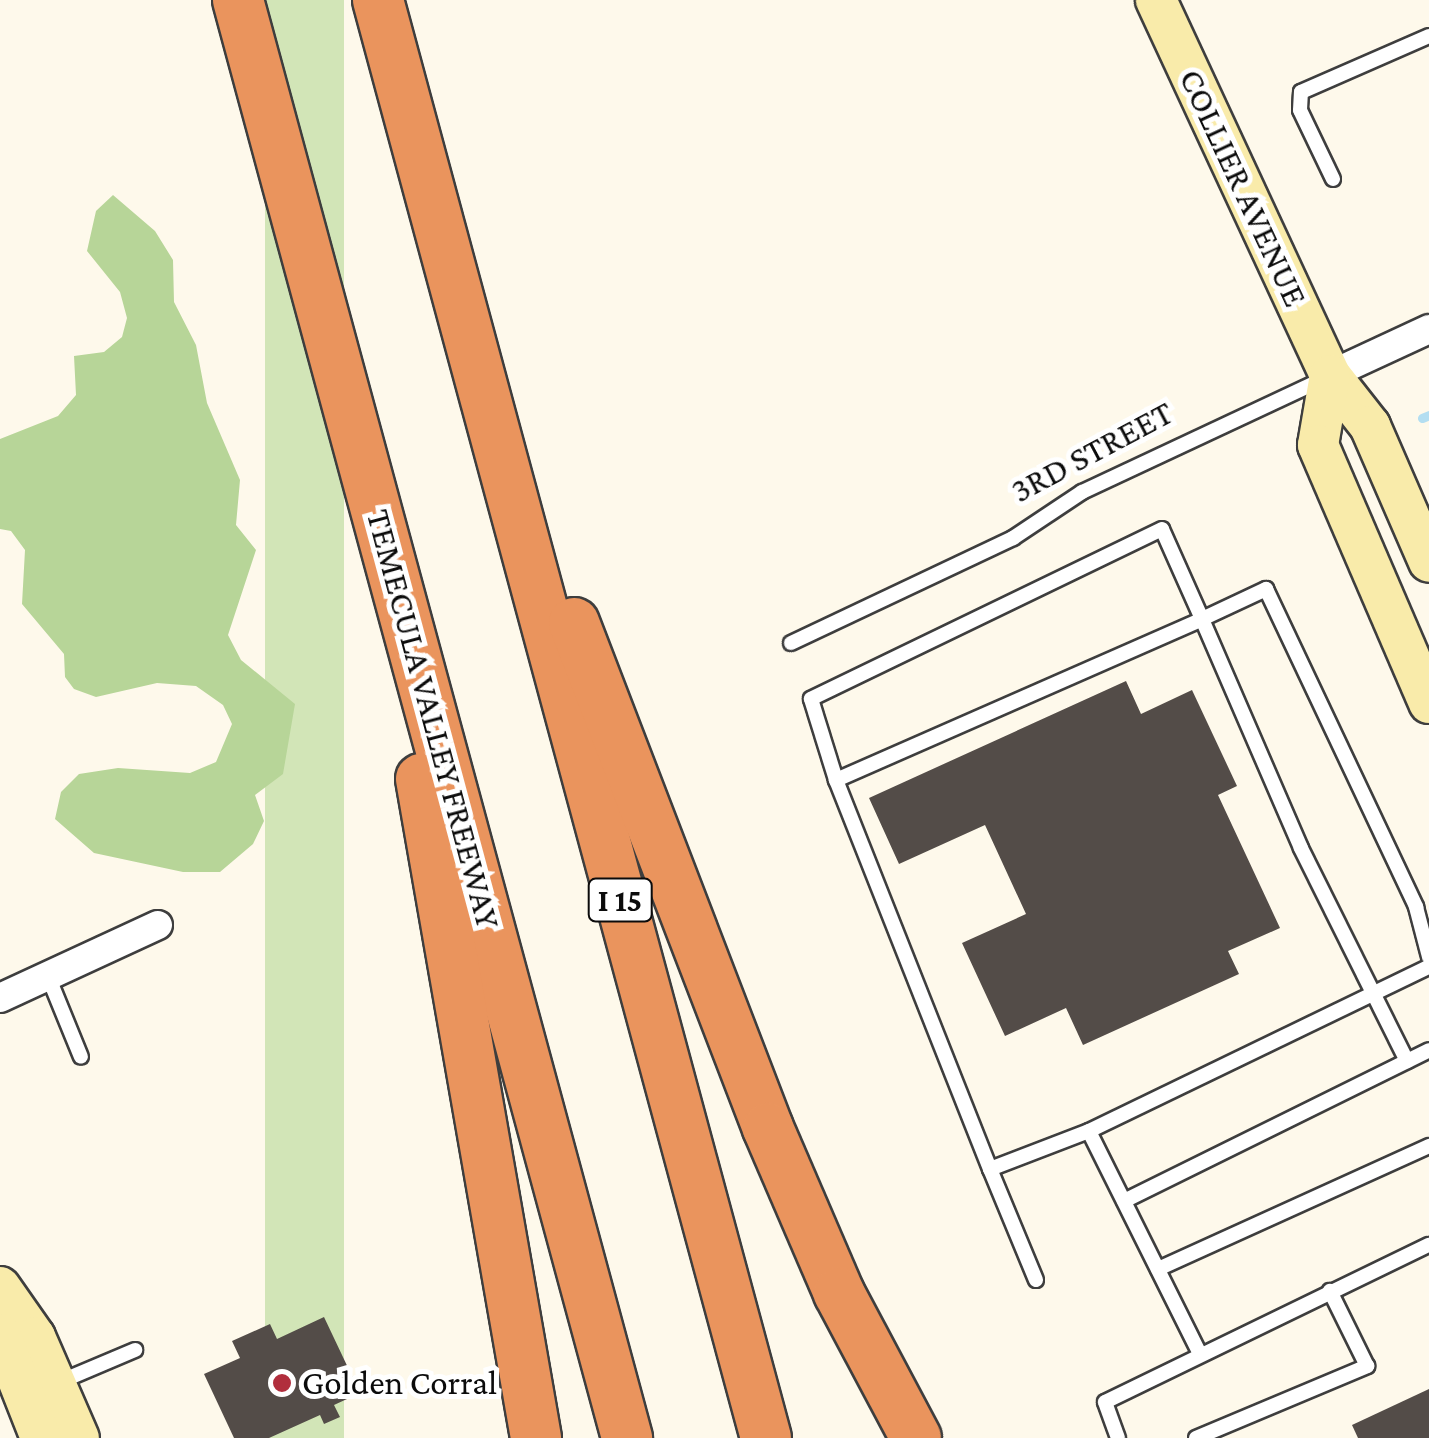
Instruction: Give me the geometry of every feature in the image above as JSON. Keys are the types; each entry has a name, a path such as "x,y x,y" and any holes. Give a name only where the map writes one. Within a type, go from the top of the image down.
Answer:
{"highway":[{"name":"TEMECULA VALLEY FREEWAY","path":"238,0 628,1438"},
{"name":"I 15","path":"378,0 766,1438"},
{"path":"474,362 768,1128 839,1293 916,1438"},
{"path":"401,600 426,819 536,1438"}],"main road":[{"name":"COLLIER AVENUE","path":"1156,0 1330,375 1370,426 1429,562"},
{"path":"1330,375 1318,445 1425,686"},
{"path":"0,1286 57,1383 80,1438"},
{"path":"0,1318 28,1368 57,1383"},
{"path":"0,1334 41,1438"}],"street":[{"name":"3RD STREET","path":"1330,375 1429,329"},
{"path":"0,998 158,925"}],"lane":[{"path":"1333,179 1300,110 1301,92 1429,36"},
{"name":"3RD STREET","path":"791,643 1014,538 1082,492 1330,375"},
{"path":"1036,1280 836,780 811,699 1162,529 1370,996 1407,1061"},
{"path":"836,780 1266,589 1416,906 1429,957"},
{"path":"990,1170 1090,1132 1429,967"},
{"path":"48,976 81,1058"},
{"path":"1124,1201 1429,1050"},
{"path":"1090,1132 1200,1354"},
{"path":"1158,1269 1429,1146"},
{"path":"1118,1438 1105,1402 1429,1245"},
{"path":"1196,1438 1366,1366 1330,1290"},
{"path":"57,1383 135,1350"}],"green space":[{"path":"265,0 344,0 344,1438 265,1438"},
{"path":"113,195 155,231 173,260 174,302 196,345 207,403 240,480 236,525 256,550 228,635 241,660 295,704 283,774 255,795 264,821 253,844 220,872 183,872 94,853 55,819 61,792 79,774 118,768 190,773 216,762 232,724 223,705 196,686 157,683 96,697 74,689 65,677 64,654 22,604 25,550 11,531 0,529 0,439 58,416 76,395 74,356 104,352 122,337 127,318 120,292 87,251 96,211"}],"building":[{"path":"1126,681 1141,714 1192,690 1237,786 1218,795 1280,928 1228,951 1239,974 1083,1045 1066,1008 1005,1036 962,943 1026,914 985,825 899,864 869,798"},
{"name":"Golden Corral","path":"324,1317 360,1393 334,1405 340,1417 324,1424 320,1415 269,1438 234,1438 204,1374 240,1358 232,1341 270,1324 277,1339"},
{"path":"1429,1389 1429,1438 1358,1438 1352,1425"}],"waterway":[{"path":"1422,418 1429,415"}],"place":[{"name":"Golden Corral","path":"282,1383"}]}
